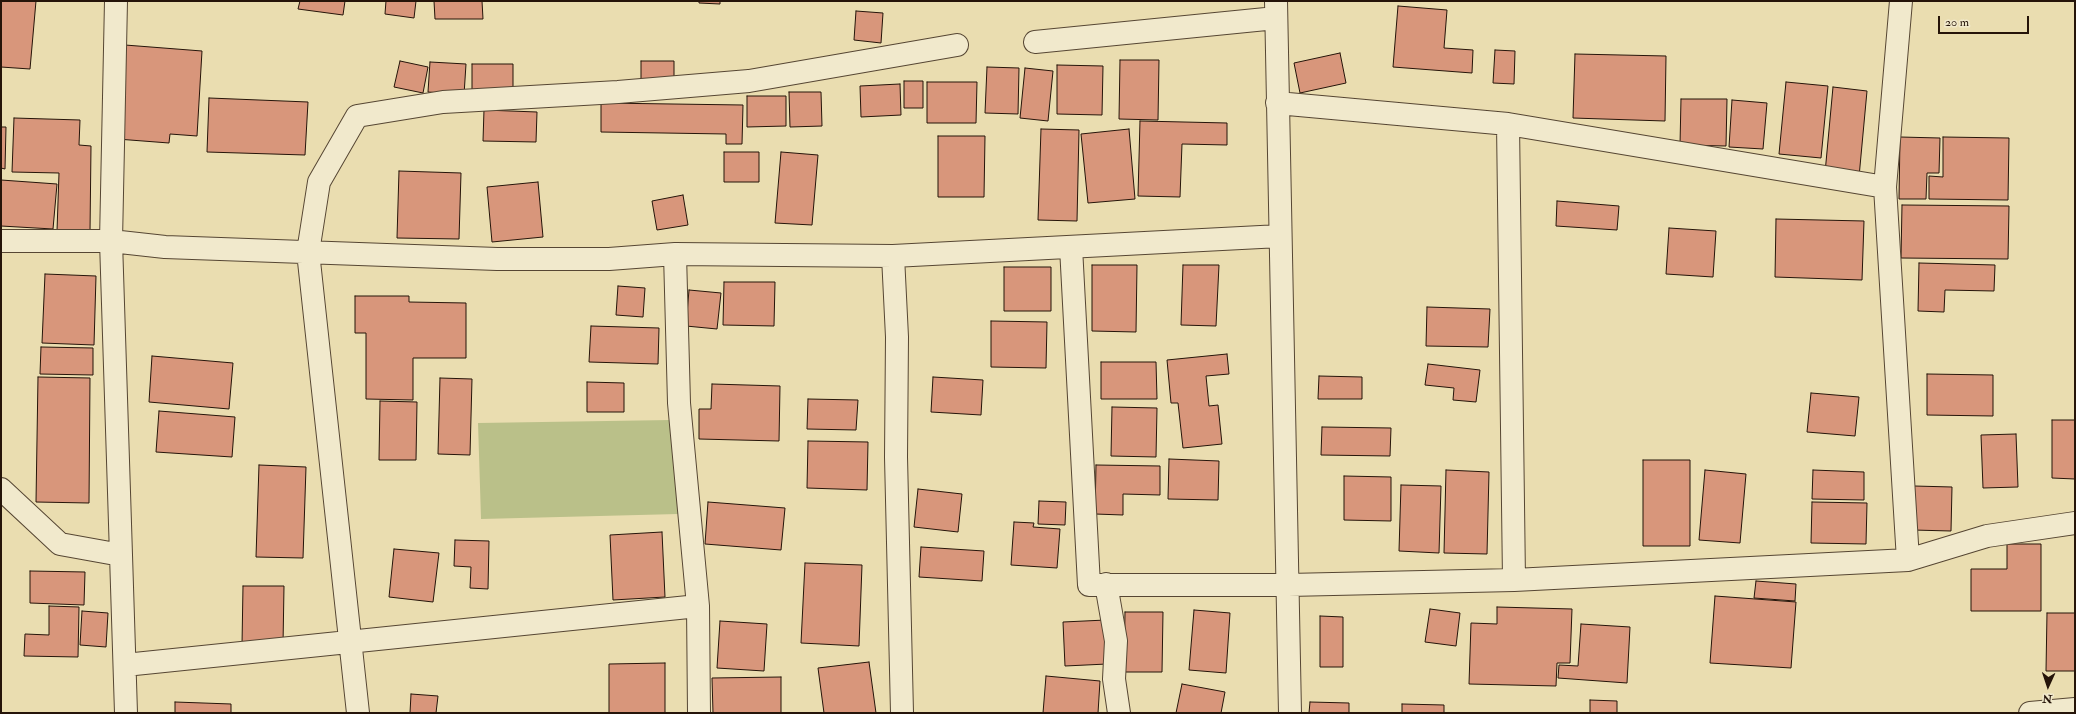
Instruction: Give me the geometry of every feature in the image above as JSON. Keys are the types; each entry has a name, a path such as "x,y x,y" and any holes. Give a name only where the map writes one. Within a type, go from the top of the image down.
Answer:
{"street":[{"path":"116,1 111,241 126,713"},
{"path":"1901,1 1885,187 1908,560"},
{"path":"1035,42 1276,9 1276,103 1290,713"},
{"path":"358,713 308,252 319,182 357,116 443,102 618,92 749,81 957,45"},
{"path":"1276,103 1508,124 1885,187"},
{"path":"1508,124 1514,580"},
{"path":"1,241 111,241 165,247 496,259 609,259 675,254 893,256 1280,236"},
{"path":"1071,247 1088,585 1288,585 1514,580 1908,560 1987,536 2075,523"},
{"path":"675,254 679,403 698,606 699,713"},
{"path":"893,256 897,337 896,457 902,713"},
{"path":"1,489 60,544 121,555"},
{"path":"1106,584 1116,641 1114,679 1119,713"},
{"path":"125,666 698,606"},
{"path":"2031,713 2075,709"}],"green space":[{"path":"671,420 678,514 481,519 478,423"}],"building":[{"path":"1,1 36,1 30,69 1,67"},
{"path":"300,1 345,1 343,15 298,9"},
{"path":"386,1 416,1 414,18 385,14"},
{"path":"434,1 482,1 483,19 435,19"},
{"path":"699,1 720,1 720,4 699,3"},
{"path":"1398,6 1447,10 1444,48 1473,50 1472,73 1393,67"},
{"path":"856,11 883,13 881,43 854,40"},
{"path":"125,45 202,51 197,136 170,134 169,143 117,139"},
{"path":"1495,50 1515,51 1514,84 1493,83"},
{"path":"1340,53 1346,83 1300,93 1294,63"},
{"path":"1575,54 1666,56 1665,121 1573,118"},
{"path":"1120,60 1159,60 1158,120 1119,119"},
{"path":"400,61 428,67 423,93 394,87"},
{"path":"641,61 674,61 674,80 641,80"},
{"path":"430,62 466,64 464,95 428,92"},
{"path":"472,64 513,64 513,95 472,94"},
{"path":"1057,65 1103,66 1102,115 1057,114"},
{"path":"987,67 1019,68 1018,114 985,113"},
{"path":"1025,68 1053,71 1048,121 1020,118"},
{"path":"904,81 923,81 923,108 904,108"},
{"path":"927,82 977,82 976,123 927,123"},
{"path":"1786,82 1828,86 1821,158 1779,154"},
{"path":"900,84 901,115 861,117 860,86"},
{"path":"1833,87 1867,91 1859,177 1825,173"},
{"path":"789,92 821,92 822,126 790,127"},
{"path":"747,96 786,96 786,126 747,127"},
{"path":"209,98 308,102 305,155 207,152"},
{"path":"1681,99 1727,99 1726,146 1680,145"},
{"path":"1732,100 1767,103 1763,149 1729,147"},
{"path":"601,103 743,105 742,144 726,144 726,134 601,132"},
{"path":"484,110 537,112 536,142 483,141"},
{"path":"14,118 80,120 79,145 91,146 90,232 57,231 59,173 12,172"},
{"path":"1140,121 1227,123 1227,145 1182,144 1180,197 1138,196"},
{"path":"1,127 6,127 5,169 1,168"},
{"path":"1041,129 1079,130 1077,221 1038,220"},
{"path":"1129,129 1135,199 1088,203 1081,134"},
{"path":"938,136 985,136 984,197 938,197"},
{"path":"1900,137 1940,138 1939,173 1927,173 1926,199 1899,199"},
{"path":"1943,137 2009,138 2008,200 1929,199 1929,176 1943,177"},
{"path":"724,152 759,152 759,182 724,182"},
{"path":"781,152 818,155 812,225 775,223"},
{"path":"399,171 461,173 459,239 397,238"},
{"path":"1,180 57,184 53,229 1,226"},
{"path":"538,182 543,237 492,242 487,187"},
{"path":"683,195 688,225 657,230 652,201"},
{"path":"1557,201 1619,206 1617,230 1556,226"},
{"path":"1902,205 2009,206 2008,259 1901,258"},
{"path":"1776,219 1864,221 1862,280 1775,277"},
{"path":"1669,228 1716,231 1713,277 1666,274"},
{"path":"1919,263 1995,265 1994,291 1945,290 1944,312 1918,311"},
{"path":"1092,265 1137,265 1136,332 1092,331"},
{"path":"1183,265 1219,265 1216,326 1181,325"},
{"path":"1004,267 1051,267 1051,311 1004,311"},
{"path":"45,274 96,276 94,345 42,343"},
{"path":"724,282 775,282 774,326 723,325"},
{"path":"618,286 645,288 643,317 616,315"},
{"path":"689,290 721,293 717,329 686,326"},
{"path":"355,296 409,296 409,302 466,303 466,358 413,358 413,400 366,399 366,333 355,333"},
{"path":"1427,307 1490,309 1488,347 1426,346"},
{"path":"991,321 1047,322 1046,368 991,367"},
{"path":"591,326 659,328 658,364 589,362"},
{"path":"41,347 93,348 93,375 40,374"},
{"path":"1227,354 1229,374 1206,376 1209,406 1218,405 1222,444 1183,448 1178,403 1171,403 1167,360"},
{"path":"152,356 233,363 229,409 149,402"},
{"path":"1101,362 1156,362 1157,399 1101,399"},
{"path":"1428,364 1480,370 1476,402 1453,400 1454,388 1425,385"},
{"path":"1927,374 1993,375 1993,416 1927,415"},
{"path":"1319,376 1362,377 1362,399 1318,399"},
{"path":"38,377 90,378 89,503 36,502"},
{"path":"933,377 983,380 981,415 931,412"},
{"path":"440,378 472,379 470,455 438,454"},
{"path":"587,382 624,383 624,412 587,412"},
{"path":"712,384 780,386 779,441 699,439 699,409 711,409"},
{"path":"1811,393 1859,397 1855,436 1807,432"},
{"path":"808,399 858,400 856,430 807,429"},
{"path":"380,401 417,402 416,460 379,460"},
{"path":"1112,407 1157,408 1156,457 1111,456"},
{"path":"159,411 235,417 232,457 156,452"},
{"path":"2052,420 2075,420 2075,479 2052,478"},
{"path":"1322,427 1391,428 1390,456 1321,455"},
{"path":"2016,434 2018,487 1983,488 1981,435"},
{"path":"808,441 868,442 867,490 807,488"},
{"path":"1169,459 1219,461 1218,500 1168,499"},
{"path":"1643,460 1690,460 1690,546 1643,546"},
{"path":"259,465 306,467 303,558 256,557"},
{"path":"1096,465 1160,466 1160,495 1123,494 1123,515 1095,514"},
{"path":"1446,470 1489,472 1487,554 1444,553"},
{"path":"1705,470 1746,474 1740,543 1699,540"},
{"path":"1813,470 1864,472 1864,500 1812,499"},
{"path":"1344,476 1391,477 1391,521 1344,520"},
{"path":"1401,485 1441,486 1439,553 1399,551"},
{"path":"1914,486 1952,487 1951,531 1913,530"},
{"path":"918,489 962,494 958,532 914,527"},
{"path":"1039,501 1066,502 1065,525 1038,524"},
{"path":"708,502 785,508 781,550 705,544"},
{"path":"1812,502 1867,503 1866,544 1811,543"},
{"path":"1014,522 1034,523 1033,527 1060,529 1057,568 1011,565"},
{"path":"662,532 665,597 613,600 610,535"},
{"path":"455,540 489,541 488,589 470,588 471,567 454,566"},
{"path":"2007,544 2041,544 2041,611 1971,611 1971,569 2007,569"},
{"path":"921,547 984,551 982,581 919,577"},
{"path":"394,549 439,553 433,602 389,597"},
{"path":"805,563 862,565 859,646 801,643"},
{"path":"30,571 85,572 84,605 30,603"},
{"path":"1756,581 1796,584 1795,601 1754,598"},
{"path":"243,586 284,586 283,645 242,645"},
{"path":"1715,596 1796,602 1791,668 1710,663"},
{"path":"49,606 79,607 78,657 24,656 25,634 49,635"},
{"path":"1497,607 1572,609 1570,663 1557,663 1556,686 1469,684 1471,623 1497,624"},
{"path":"1430,609 1460,613 1456,646 1425,642"},
{"path":"1194,610 1230,613 1226,673 1189,670"},
{"path":"82,611 108,613 106,647 80,645"},
{"path":"1125,612 1163,612 1162,672 1124,672"},
{"path":"2047,613 2075,613 2075,671 2046,671"},
{"path":"1320,616 1343,617 1343,667 1320,667"},
{"path":"1106,620 1107,664 1065,666 1063,622"},
{"path":"720,621 767,624 764,671 717,668"},
{"path":"1581,624 1630,627 1627,683 1558,678 1559,665 1578,666"},
{"path":"869,662 876,713 824,713 818,668"},
{"path":"665,663 665,713 609,713 609,664"},
{"path":"1046,676 1100,681 1098,713 1043,713"},
{"path":"781,677 781,713 713,713 712,678"},
{"path":"1182,684 1225,692 1221,713 1176,713"},
{"path":"411,694 438,696 436,713 410,713"},
{"path":"1590,700 1617,701 1617,713 1590,713"},
{"path":"175,702 231,704 231,713 175,713"},
{"path":"1310,702 1349,703 1349,713 1309,713"},
{"path":"1402,704 1444,705 1444,713 1402,713"}]}
